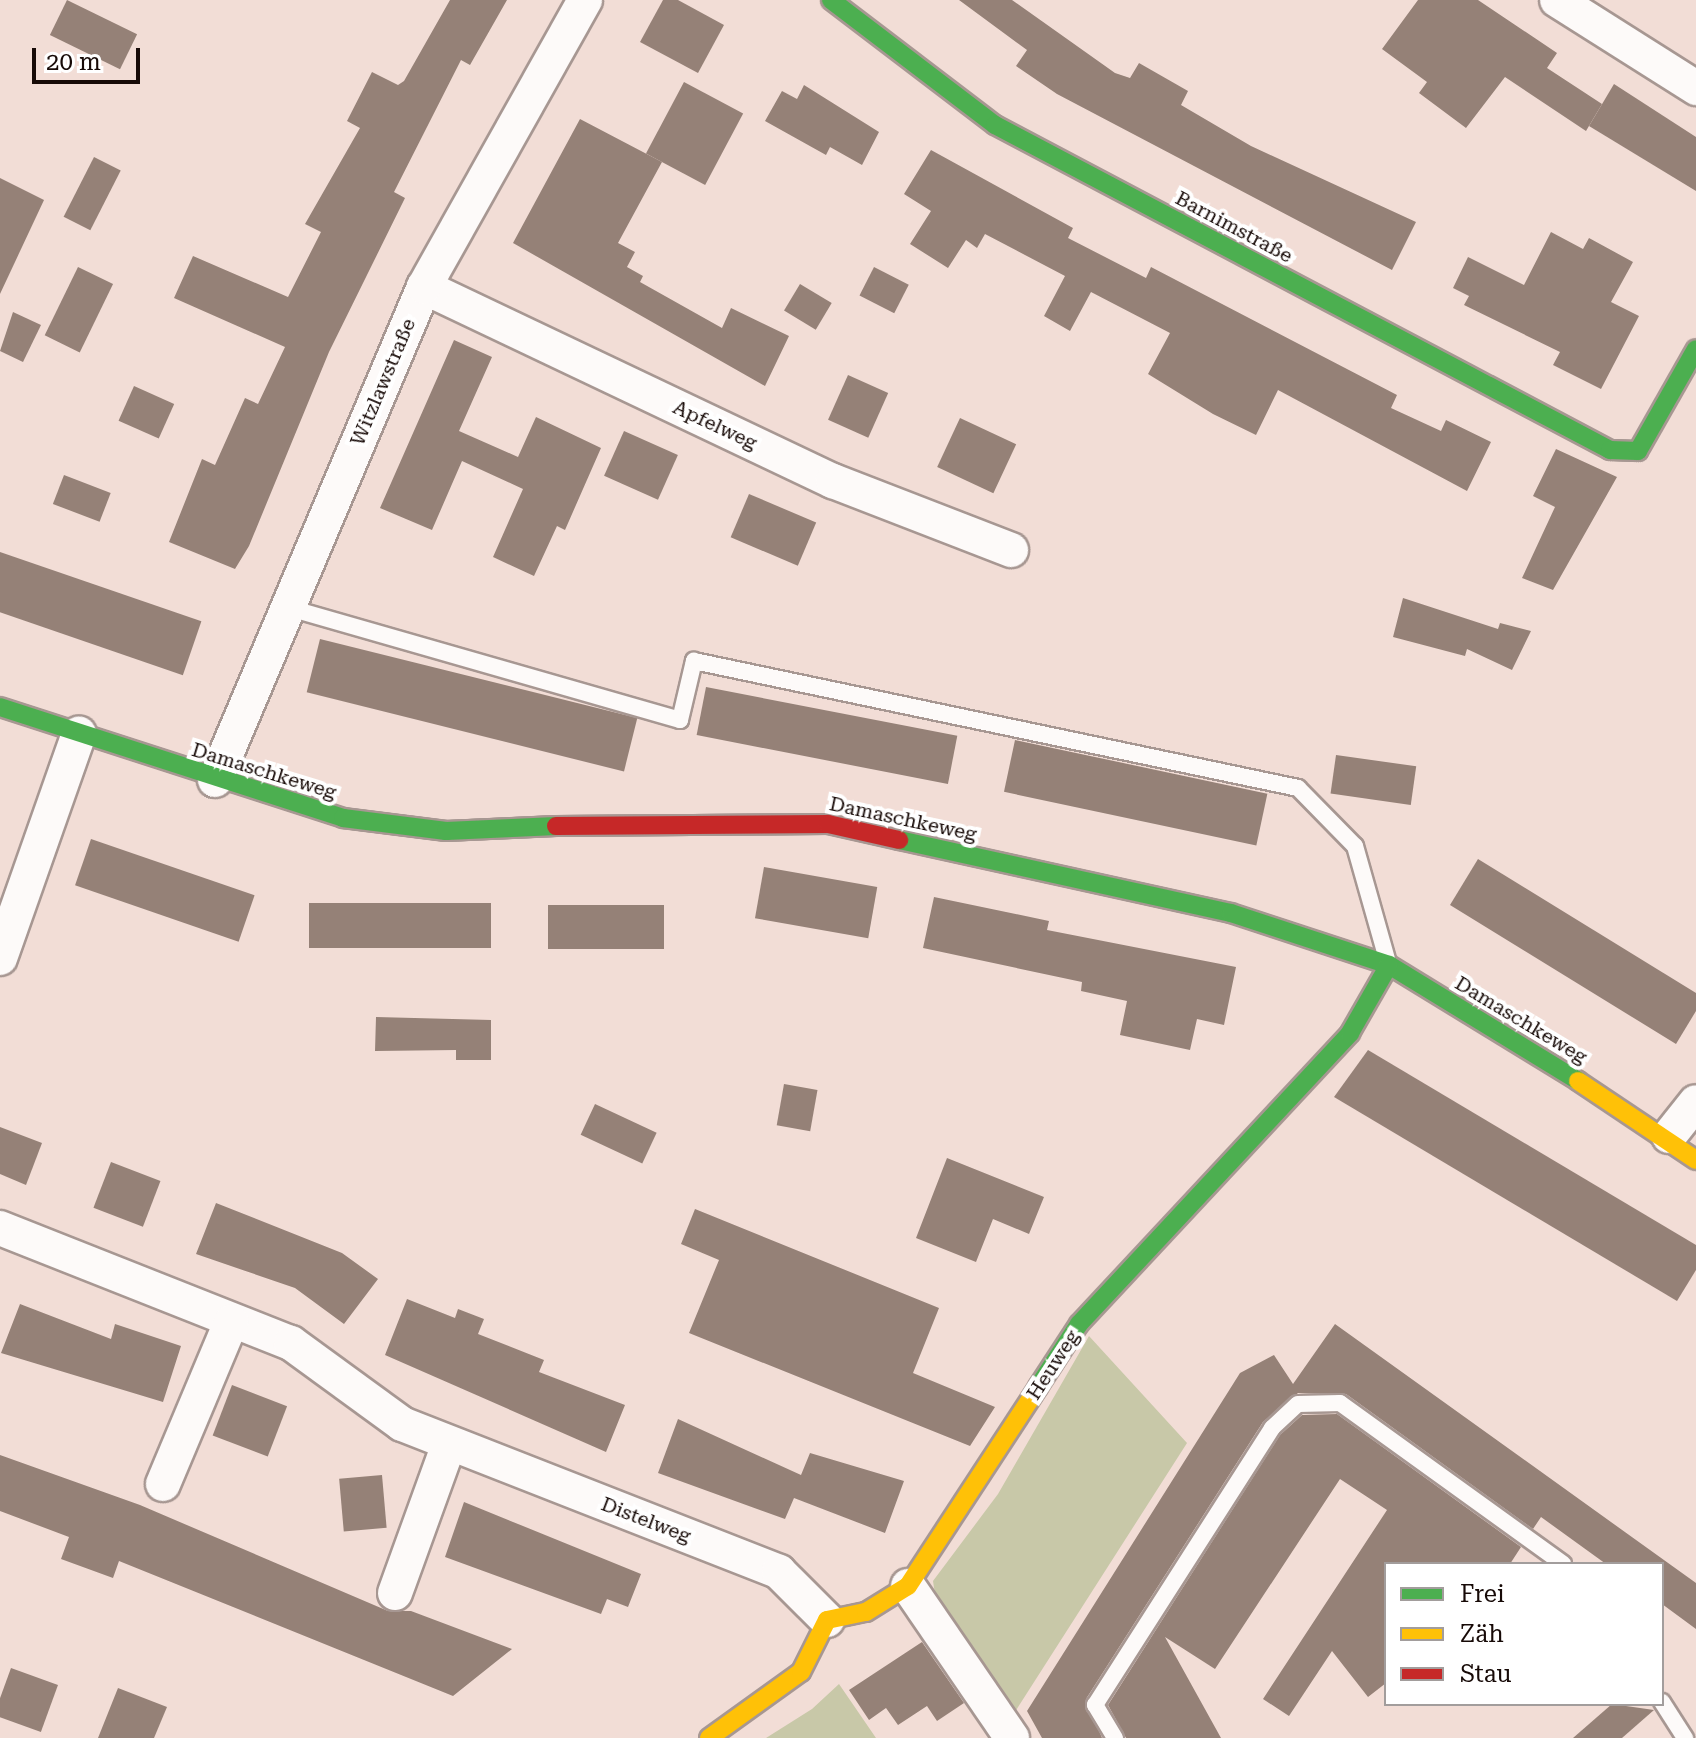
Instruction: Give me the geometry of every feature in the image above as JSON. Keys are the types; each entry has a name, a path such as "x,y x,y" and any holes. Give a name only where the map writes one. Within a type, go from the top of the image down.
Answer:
{"street":[{"name":"Witzlawstraße","path":"215,780 424,287 585,0"},
{"name":"Barnimstraße","path":"831,0 995,125 1610,450 1638,451 1696,349"},
{"path":"1557,0 1696,88"},
{"name":"Apfelweg","path":"424,287 833,481 1011,550"},
{"name":"Damaschkeweg","path":"0,707 215,780 343,818 446,831 680,820 828,824 1231,913 1389,965 1669,1136 1696,1160"},
{"path":"0,958 79,734"},
{"name":"Heuweg","path":"827,1620 878,1607 908,1586 1079,1324 1293,1101 1350,1033 1389,965"},
{"path":"1669,1136 1696,1102"},
{"name":"Distelweg","path":"0,1228 231,1322 291,1343 402,1424 779,1572 827,1620"},
{"path":"163,1484 231,1322"},
{"path":"395,1593 449,1444"},
{"path":"908,1586 1012,1738"},
{"path":"709,1738 801,1672 827,1620"}],"lane":[{"path":"286,607 680,720 694,661 1298,788 1355,846 1389,965"},
{"path":"1115,1738 1095,1705 1272,1428 1298,1404 1340,1403 1560,1562"},
{"path":"1664,1705 1685,1738"}],"green space":[{"path":"1089,1336 1187,1443 1013,1715 936,1601 933,1581 998,1494"},
{"path":"839,1684 876,1738 766,1738 812,1709"}],"building":[{"path":"67,0 137,34 120,69 50,35"},
{"path":"450,0 507,0 470,65 461,60 394,192 405,198 329,352 249,546 235,569 169,542 202,459 215,465 245,398 258,404 285,347 174,298 193,256 288,297 321,232 305,224 360,128 347,121 372,72 398,85 404,81"},
{"path":"663,0 678,0 724,25 698,73 640,42"},
{"path":"959,0 1012,0 1115,73 1130,78 1139,63 1188,91 1181,105 1251,146 1416,222 1392,270 1057,94 1016,66 1027,50"},
{"path":"1418,0 1478,0 1557,53 1547,68 1602,104 1586,131 1505,77 1466,128 1419,93 1427,82 1382,49"},
{"path":"684,82 743,113 705,185 646,154"},
{"path":"1614,84 1696,137 1696,191 1589,126"},
{"path":"804,85 879,132 862,165 830,147 826,155 765,121 782,91 797,99"},
{"path":"580,119 662,162 618,243 635,252 627,267 643,276 640,282 722,328 731,308 789,336 765,386 513,243"},
{"path":"931,150 1073,228 1068,238 1146,278 1151,267 1397,395 1391,408 1441,431 1446,420 1491,442 1467,491 1278,390 1256,435 1213,414 1148,374 1170,333 1091,292 1070,331 1044,316 1065,276 985,234 977,248 966,240 948,268 910,244 931,211 904,194"},
{"path":"94,157 121,171 90,230 64,217"},
{"path":"0,178 44,200 0,294"},
{"path":"1551,232 1583,249 1589,238 1633,262 1611,302 1639,316 1601,389 1553,365 1560,352 1464,305 1469,296 1453,288 1468,257 1524,285"},
{"path":"78,267 113,284 80,352 45,335"},
{"path":"874,267 909,285 894,313 859,296"},
{"path":"800,284 832,303 816,330 784,311"},
{"path":"13,312 41,325 23,362 0,351"},
{"path":"454,340 492,357 459,431 518,457 536,417 601,448 565,530 557,526 534,576 493,557 523,489 462,461 432,530 380,508"},
{"path":"848,375 888,393 868,438 828,420"},
{"path":"134,386 174,404 159,439 119,421"},
{"path":"960,418 1016,444 993,493 937,467"},
{"path":"624,431 678,455 658,500 604,476"},
{"path":"1556,449 1617,477 1553,590 1522,578 1555,507 1533,496"},
{"path":"64,475 111,493 100,522 53,504"},
{"path":"749,494 816,523 798,566 731,537"},
{"path":"0,552 201,621 183,675 0,612"},
{"path":"1403,598 1498,629 1500,623 1531,631 1512,670 1467,649 1465,656 1393,637"},
{"path":"320,639 637,718 624,771 307,692"},
{"path":"706,687 957,736 948,784 697,735"},
{"path":"1015,740 1267,794 1256,845 1004,792"},
{"path":"1336,755 1416,766 1411,805 1331,794"},
{"path":"91,839 255,895 239,942 75,885"},
{"path":"1478,859 1696,993 1696,1011 1676,1044 1450,905"},
{"path":"764,867 877,887 868,938 755,918"},
{"path":"934,897 1049,921 1047,930 1236,967 1224,1025 1197,1019 1190,1050 1120,1035 1127,1001 1081,991 1082,982 923,948"},
{"path":"309,903 491,903 491,948 309,948"},
{"path":"548,905 664,905 664,949 548,949"},
{"path":"376,1017 491,1020 491,1060 456,1060 456,1050 375,1051"},
{"path":"1368,1050 1696,1245 1696,1270 1677,1301 1334,1097"},
{"path":"784,1084 817,1090 810,1131 777,1125"},
{"path":"595,1104 657,1133 642,1164 581,1135"},
{"path":"0,1127 42,1143 26,1185 0,1174"},
{"path":"947,1158 1044,1197 1029,1234 993,1219 976,1262 916,1238"},
{"path":"111,1162 160,1181 143,1227 93,1208"},
{"path":"216,1203 342,1253 378,1279 344,1324 295,1288 196,1254"},
{"path":"695,1209 939,1308 913,1373 995,1407 970,1446 689,1333 719,1260 681,1244"},
{"path":"407,1299 455,1318 458,1309 484,1319 478,1334 544,1360 539,1372 625,1405 606,1452 385,1355"},
{"path":"20,1304 111,1339 115,1324 181,1346 163,1402 1,1353"},
{"path":"1335,1324 1696,1583 1696,1629 1664,1605 1664,1562 1603,1562 1541,1517 1533,1529 1346,1394 1298,1393 1263,1422 1086,1699 1102,1738 1042,1738 1027,1711 1240,1373 1274,1355 1293,1384"},
{"path":"232,1385 287,1406 268,1457 213,1435"},
{"path":"1337,1414 1521,1547 1511,1562 1384,1562 1384,1685 1368,1697 1332,1651 1289,1716 1263,1699 1387,1510 1340,1479 1215,1669 1165,1637 1221,1738 1126,1738 1108,1705 1280,1435 1302,1415"},
{"path":"678,1419 801,1475 810,1453 904,1481 885,1533 794,1498 785,1519 658,1473"},
{"path":"0,1455 140,1505 388,1611 411,1611 512,1649 453,1696 119,1561 113,1578 61,1559 69,1537 0,1511"},
{"path":"382,1475 387,1528 344,1532 339,1479"},
{"path":"464,1502 641,1574 628,1607 607,1599 601,1614 445,1557"},
{"path":"922,1642 964,1703 937,1721 927,1706 898,1725 886,1708 869,1720 849,1690"},
{"path":"11,1668 58,1685 41,1732 0,1717 0,1698"},
{"path":"118,1688 167,1707 154,1738 98,1738"},
{"path":"1610,1706 1654,1710 1622,1738 1573,1738"}],"traffic: fast":[{"path":"831,0 995,125 1610,450 1638,451 1696,349"},
{"path":"0,707 343,818 446,831 556,826"},
{"path":"899,840 1231,913 1389,965 1578,1081"},
{"path":"1038,1387 1079,1324 1350,1033 1389,965"}],"traffic: slow":[{"path":"1578,1081 1696,1160"},
{"path":"709,1738 801,1672 827,1620 866,1612 908,1586 1038,1387"}],"traffic: jam":[{"path":"556,826 828,824 899,840"}]}
